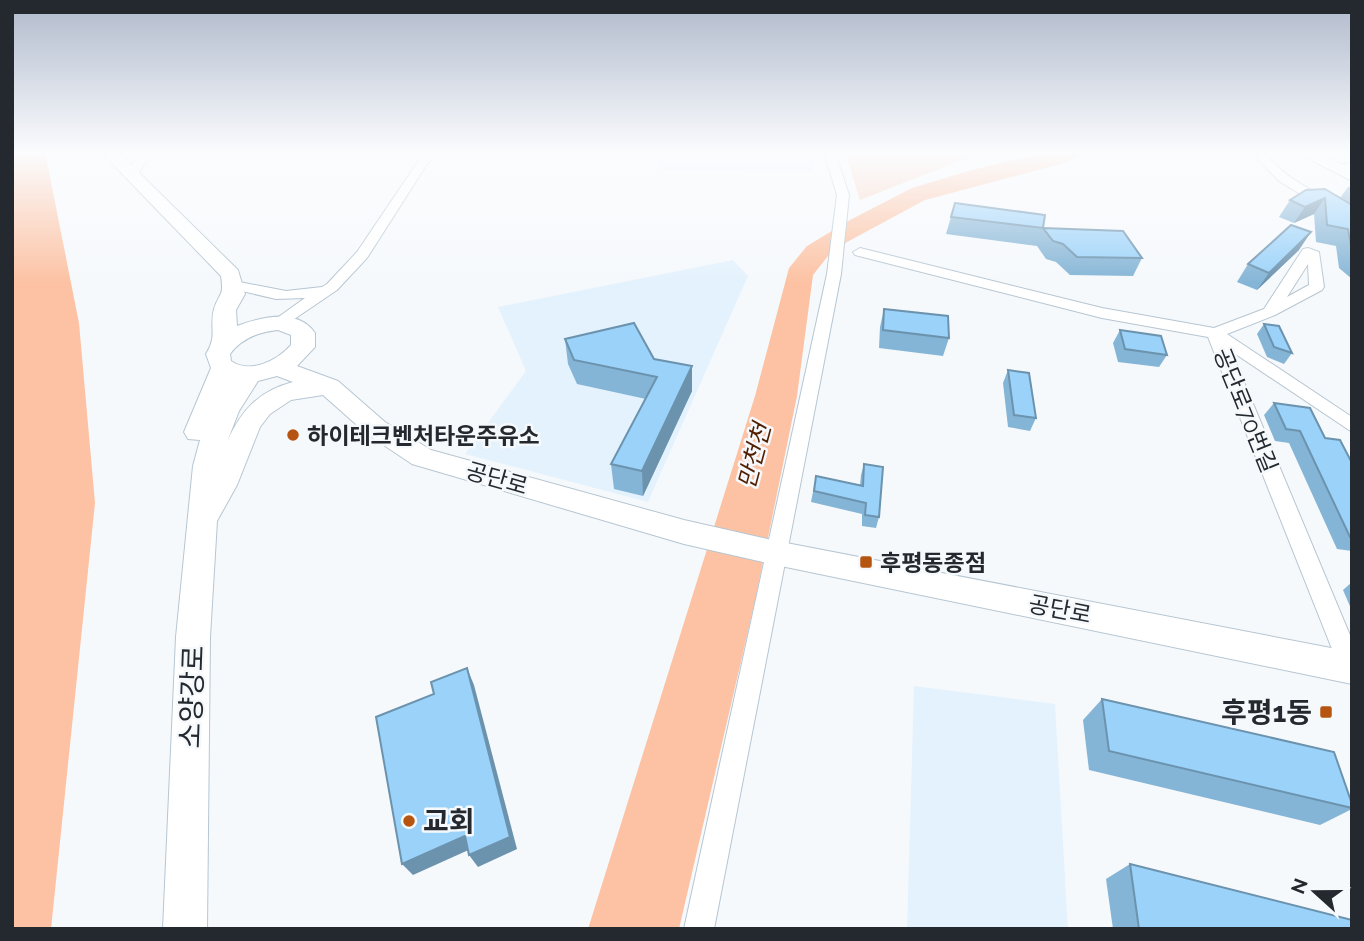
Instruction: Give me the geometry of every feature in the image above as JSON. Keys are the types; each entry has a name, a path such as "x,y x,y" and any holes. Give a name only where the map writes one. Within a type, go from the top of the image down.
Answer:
{"street":[{"path":"156,196 231,274 234,290 285,331 293,358 277,367 251,373 237,373 225,355 241,332 285,331 326,300 336,282 362,255 400,196"},
{"path":"699,929 772,552 834,274 843,196"},
{"path":"1311,196 1352,222"},
{"name":"공단로70번길","path":"860,251 1102,313 1215,333 1352,668"},
{"path":"234,290 294,297 336,282"},
{"name":"소양강로","path":"207,466 194,457 194,445 198,426 225,355 225,310 234,290"},
{"path":"1215,333 1270,312"},
{"name":"공단로","path":"285,331 320,364 329,387"},
{"path":"1215,333 1352,426"},
{"name":"공단로","path":"277,367 329,387 376,428 422,457 684,532 1352,668"},
{"name":"소양강로","path":"185,929 193,637 207,466 226,410 251,373"},
{"path":"204,518 224,484 243,436 258,411 268,402 291,391 329,387"}],"shaded area":[{"path":"733,260 748,276 648,502 465,454 526,371 498,307"},
{"path":"914,686 1055,704 1068,929 907,929"}],"water":[{"path":"12,196 54,196 79,323 95,503 51,929 12,929"},
{"name":"만천천","path":"897,196 940,196 925,200 847,242 828,256 813,275 797,396 755,601 679,929 588,929 755,396 789,268 807,246"}],"building":[{"path":"1297,196 1337,196 1352,205 1352,251 1348,229 1327,225 1325,198 1305,207 1290,200"},
{"path":"955,203 1045,215 1043,228 951,217"},
{"path":"1291,225 1311,232 1269,273 1248,264"},
{"path":"1043,228 1123,231 1142,258 1077,257 1063,244 1053,241"},
{"path":"884,309 948,316 949,338 883,330"},
{"path":"634,323 654,359 692,366 642,471 611,464 657,377 574,360 565,339"},
{"path":"1264,324 1279,326 1292,353 1274,347"},
{"path":"1120,330 1161,336 1167,355 1125,349"},
{"path":"1008,370 1029,373 1036,418 1014,415"},
{"path":"1274,403 1310,408 1325,438 1340,440 1352,463 1352,537 1300,431 1286,429"},
{"path":"864,464 883,467 879,517 865,515 866,503 814,491 816,476 863,486"},
{"path":"467,668 510,837 469,855 465,836 402,864 376,717 434,694 431,682"},
{"path":"1102,699 1334,752 1352,808 1109,751"},
{"path":"1130,864 1352,920 1352,929 1139,929"}],"place":[{"name":"하이테크벤처타운주유소","path":"293,435"},
{"name":"후평동종점","path":"866,562"},
{"name":"후평1동","path":"1326,712"},
{"name":"교회","path":"409,821"}]}
